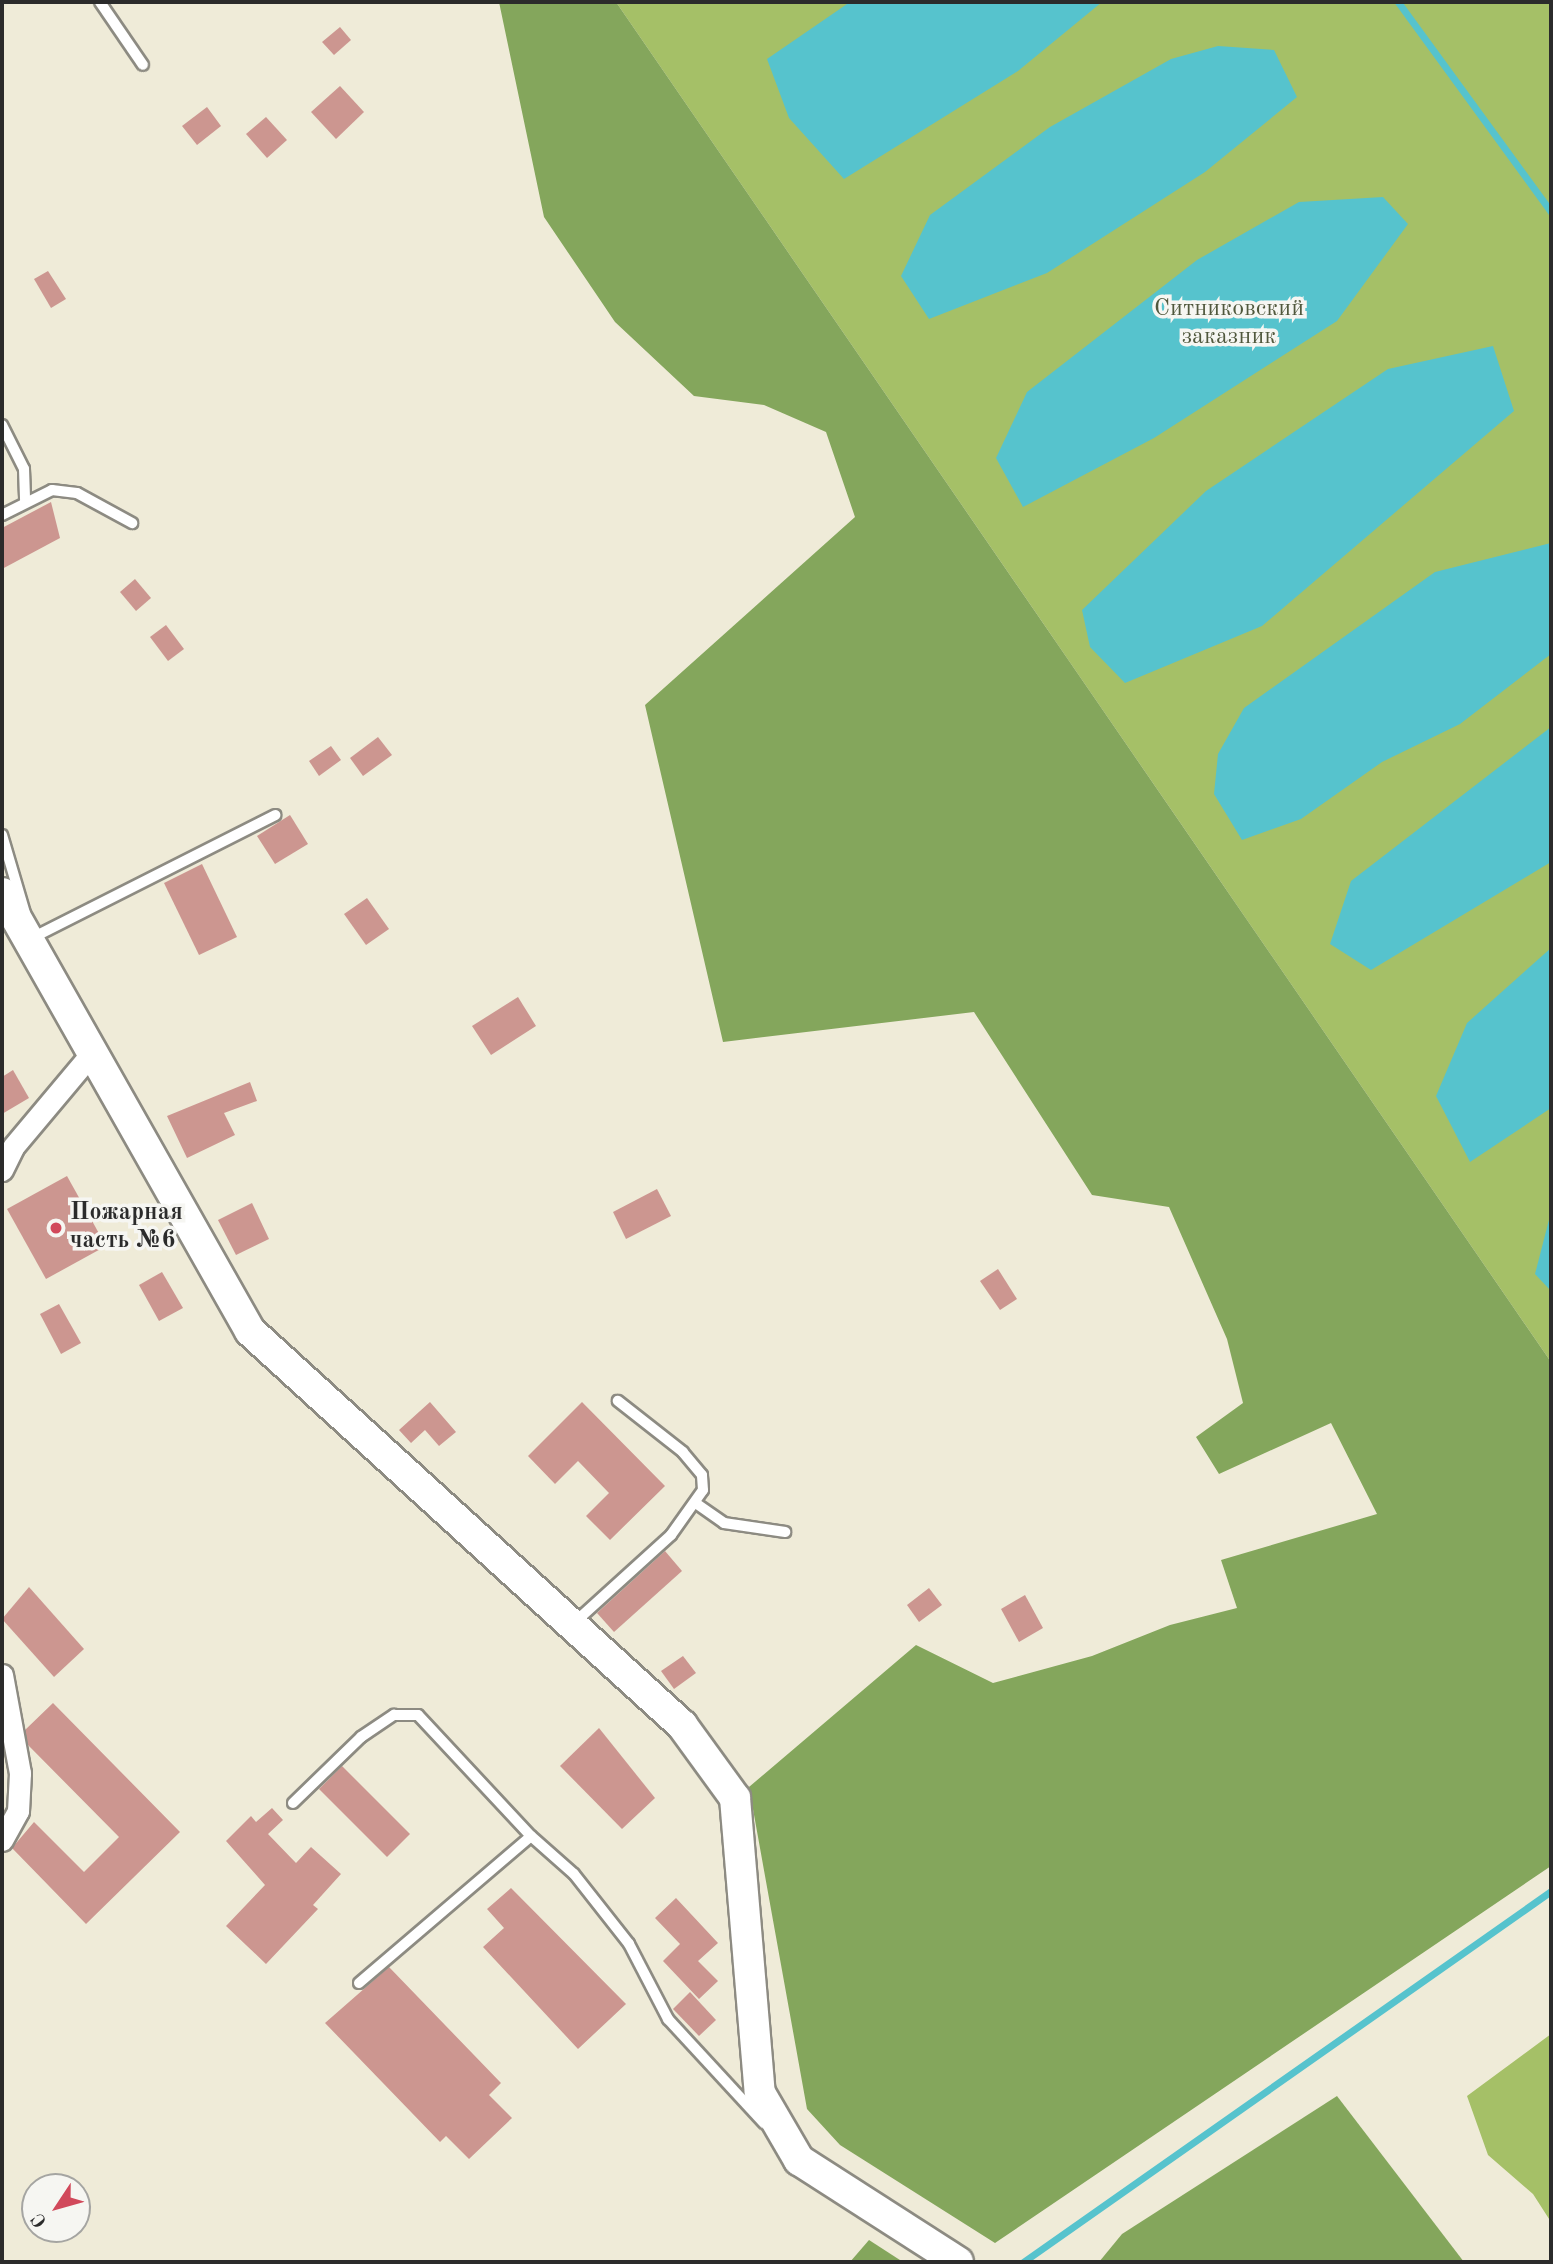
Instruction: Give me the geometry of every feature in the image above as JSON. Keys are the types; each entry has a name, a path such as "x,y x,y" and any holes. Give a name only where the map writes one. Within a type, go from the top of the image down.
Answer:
{"street":[{"path":"2,893 250,1331 682,1725 735,1798 760,2093 799,2160 958,2262"},
{"path":"2,1170 13,1147 92,1053"},
{"path":"2,1675 20,1773 18,1811 2,1840"}],"lane":[{"path":"100,2 142,65"},
{"path":"2,425 24,469 25,502"},
{"path":"2,515 52,491 77,493 132,523"},
{"path":"2,835 22,896 29,940 276,815"},
{"path":"572,1625 697,1504 702,1475 696,1466 618,1401"},
{"path":"697,1504 724,1522 785,1532"},
{"path":"293,1803 361,1737 394,1715 418,1715 531,1836 573,1874 629,1944 668,2019 799,2160"},
{"path":"359,1983 531,1836"}],"green space":[{"path":"499,2 616,2 1551,1362 1551,1866 995,2243 840,2145 807,2109 749,1787 916,1645 993,1683 1092,1656 1170,1625 1237,1608 1221,1560 1377,1514 1331,1423 1219,1474 1196,1437 1243,1403 1227,1339 1169,1207 1092,1195 974,1012 723,1042 645,705 855,517 826,432 764,405 694,396 615,322 544,217"},
{"name":"Ситниковский заказник","path":"616,2 1551,2 1551,1362"},
{"path":"1551,2034 1551,2222 1533,2194 1488,2155 1467,2096"},
{"path":"1337,2096 1464,2262 1099,2262 1122,2234"},
{"path":"869,2240 903,2262 850,2262"}],"water":[{"path":"850,2 1102,2 1018,71 844,179 789,118 767,59"},
{"path":"1218,46 1274,50 1297,97 1205,172 1047,273 929,319 901,276 930,215 1050,127 1171,59"},
{"path":"1383,197 1408,224 1337,321 1154,438 1023,507 996,458 1027,392 1197,260 1299,202"},
{"path":"1493,346 1514,411 1262,626 1125,683 1090,647 1082,610 1206,491 1388,369"},
{"path":"1551,543 1551,654 1460,724 1382,762 1301,819 1242,840 1214,794 1218,754 1244,708 1435,572"},
{"path":"1551,727 1551,862 1371,970 1330,944 1351,881"},
{"path":"1551,948 1551,1108 1470,1162 1436,1096 1467,1023"},
{"path":"1551,1212 1551,1291 1535,1274"}],"building":[{"path":"340,27 351,40 334,55 322,42"},
{"path":"340,86 364,112 336,139 311,112"},
{"path":"207,107 221,126 197,145 182,126"},
{"path":"266,117 287,140 267,158 246,134"},
{"path":"48,271 66,299 51,308 34,279"},
{"path":"51,502 60,538 2,569 2,528"},
{"path":"135,579 151,598 136,611 120,592"},
{"path":"166,625 184,649 168,661 150,637"},
{"path":"378,737 392,755 363,776 350,758"},
{"path":"331,746 341,760 319,776 309,761"},
{"path":"290,815 308,844 275,864 257,836"},
{"path":"202,864 237,937 199,955 164,883"},
{"path":"367,898 389,929 366,945 344,914"},
{"path":"518,997 536,1026 491,1055 472,1026"},
{"path":"13,1070 29,1098 2,1114 2,1077"},
{"path":"250,1082 257,1101 224,1113 235,1135 187,1158 167,1116"},
{"name":"Пожарная часть №6","path":"67,1176 106,1246 46,1279 7,1209"},
{"path":"657,1189 671,1216 626,1239 613,1212"},
{"path":"252,1203 269,1239 236,1255 218,1220"},
{"path":"998,1269 1017,1299 1000,1310 980,1281"},
{"path":"162,1272 183,1308 159,1321 139,1285"},
{"path":"59,1304 81,1343 61,1354 40,1314"},
{"path":"430,1402 456,1432 439,1446 425,1430 411,1443 399,1430"},
{"path":"582,1402 665,1486 610,1540 586,1516 609,1493 578,1461 555,1484 528,1456"},
{"path":"665,1551 682,1571 614,1632 597,1613"},
{"path":"29,1587 84,1649 54,1677 2,1619"},
{"path":"929,1588 942,1605 919,1622 907,1605"},
{"path":"1025,1595 1043,1628 1019,1642 1001,1609"},
{"path":"683,1656 696,1673 674,1689 661,1671"},
{"path":"53,1703 180,1832 86,1924 12,1848 34,1822 84,1872 119,1837 28,1745 25,1730"},
{"path":"599,1728 655,1798 622,1829 560,1766"},
{"path":"342,1766 410,1834 387,1857 319,1789"},
{"path":"272,1808 283,1820 268,1834 296,1863 311,1847 341,1874 313,1905 318,1909 266,1964 226,1926 265,1885 226,1841 251,1816 256,1822"},
{"path":"511,1888 626,2004 578,2049 483,1947 504,1928 487,1909"},
{"path":"676,1898 718,1943 698,1961 718,1981 699,1999 663,1961 680,1944 655,1918"},
{"path":"389,1967 501,2083 489,2095 512,2118 469,2159 446,2136 440,2142 325,2023"},
{"path":"690,1992 716,2020 699,2036 673,2009"}],"waterway":[{"path":"1398,2 1551,212"},
{"path":"1023,2262 1551,1891"}],"place":[{"name":"Пожарная часть №6","path":"56,1228"}]}
